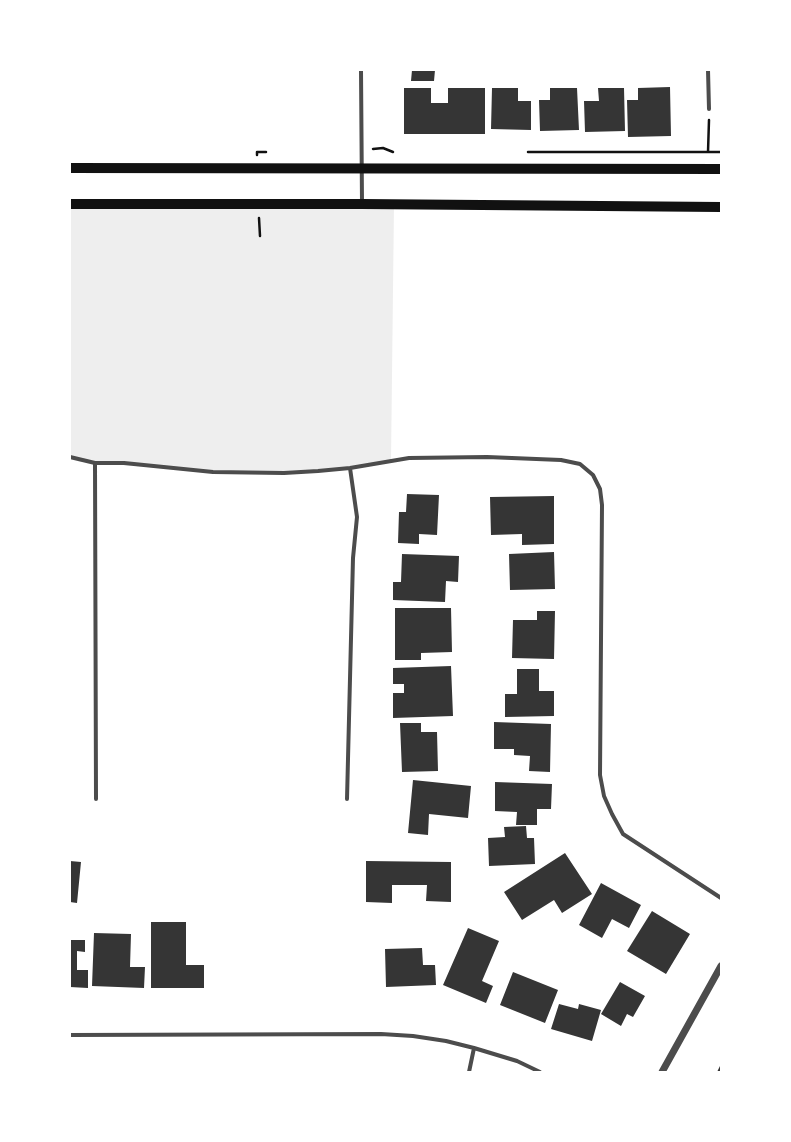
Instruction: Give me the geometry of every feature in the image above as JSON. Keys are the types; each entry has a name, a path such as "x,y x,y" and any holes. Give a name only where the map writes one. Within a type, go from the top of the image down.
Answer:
{"main road":[{"path":"70,168 721,169"},
{"path":"70,204 362,204 721,207"}],"street":[{"path":"362,70 362,204"},
{"path":"708,70 709,109"},
{"path":"70,457 95,463 124,464 213,472 284,473 350,468 409,458 487,457 562,460 580,464 593,475 600,489 602,505 600,775 604,796 623,834 721,898"},
{"path":"95,463 96,799"},
{"path":"347,799 353,558 357,517 350,468"},
{"path":"662,1072 721,966"},
{"path":"70,1035 381,1034 413,1036 446,1041 474,1048 517,1061 540,1072"},
{"path":"469,1072 474,1048"}],"path":[{"path":"708,152 709,109"}],"shaded area":[{"path":"70,204 394,204 391,461 318,471 213,472 95,463 70,457"}],"building":[{"path":"412,70 435,70 434,81 411,81"},
{"path":"670,87 671,136 628,137 627,100 638,100 638,88"},
{"path":"404,88 431,88 431,103 448,103 448,88 485,88 485,134 404,134"},
{"path":"492,88 518,88 518,101 531,101 531,130 491,129"},
{"path":"550,88 577,88 579,130 540,131 539,100 550,100"},
{"path":"598,88 624,88 625,131 585,132 584,101 599,101"},
{"path":"407,494 439,495 437,535 419,534 419,544 398,543 399,512 406,512"},
{"path":"554,496 554,544 522,545 522,534 491,535 490,497"},
{"path":"554,552 555,589 510,590 509,554"},
{"path":"402,554 459,556 458,582 446,581 445,602 393,600 393,582 401,582"},
{"path":"395,608 451,608 452,652 421,653 421,660 395,660"},
{"path":"537,611 555,611 554,659 512,658 513,620 537,620"},
{"path":"451,666 453,716 393,718 393,693 404,693 404,684 393,684 393,668"},
{"path":"517,669 539,669 539,691 554,691 554,716 505,717 505,694 517,694"},
{"path":"494,722 551,724 550,772 529,771 530,756 514,755 514,749 494,749"},
{"path":"400,723 421,723 421,732 437,732 438,771 402,772"},
{"path":"413,780 471,786 468,818 429,814 428,835 408,833"},
{"path":"495,782 552,784 551,809 537,809 537,825 516,825 517,812 495,811"},
{"path":"526,826 527,838 534,838 535,864 489,866 488,838 505,837 504,827"},
{"path":"565,853 592,894 562,913 554,900 522,920 504,892"},
{"path":"70,861 81,862 77,903 70,902"},
{"path":"366,861 451,862 451,902 426,901 427,885 392,885 392,903 366,902"},
{"path":"601,883 641,905 629,928 612,919 602,938 579,925"},
{"path":"652,911 690,934 666,974 627,951"},
{"path":"151,922 186,922 186,965 204,965 204,988 151,988"},
{"path":"468,928 499,941 482,981 493,986 486,1003 443,985"},
{"path":"94,933 131,934 130,967 145,967 144,988 92,986"},
{"path":"70,940 85,940 85,952 77,951 77,970 88,970 88,988 70,987"},
{"path":"422,948 423,965 435,965 436,985 386,987 385,949"},
{"path":"513,972 558,990 545,1023 500,1005"},
{"path":"620,982 645,996 633,1017 627,1014 621,1026 601,1014"},
{"path":"559,1004 578,1009 579,1004 601,1010 592,1041 551,1029"},
{"path":"721,1064 721,1072 717,1072"}]}
